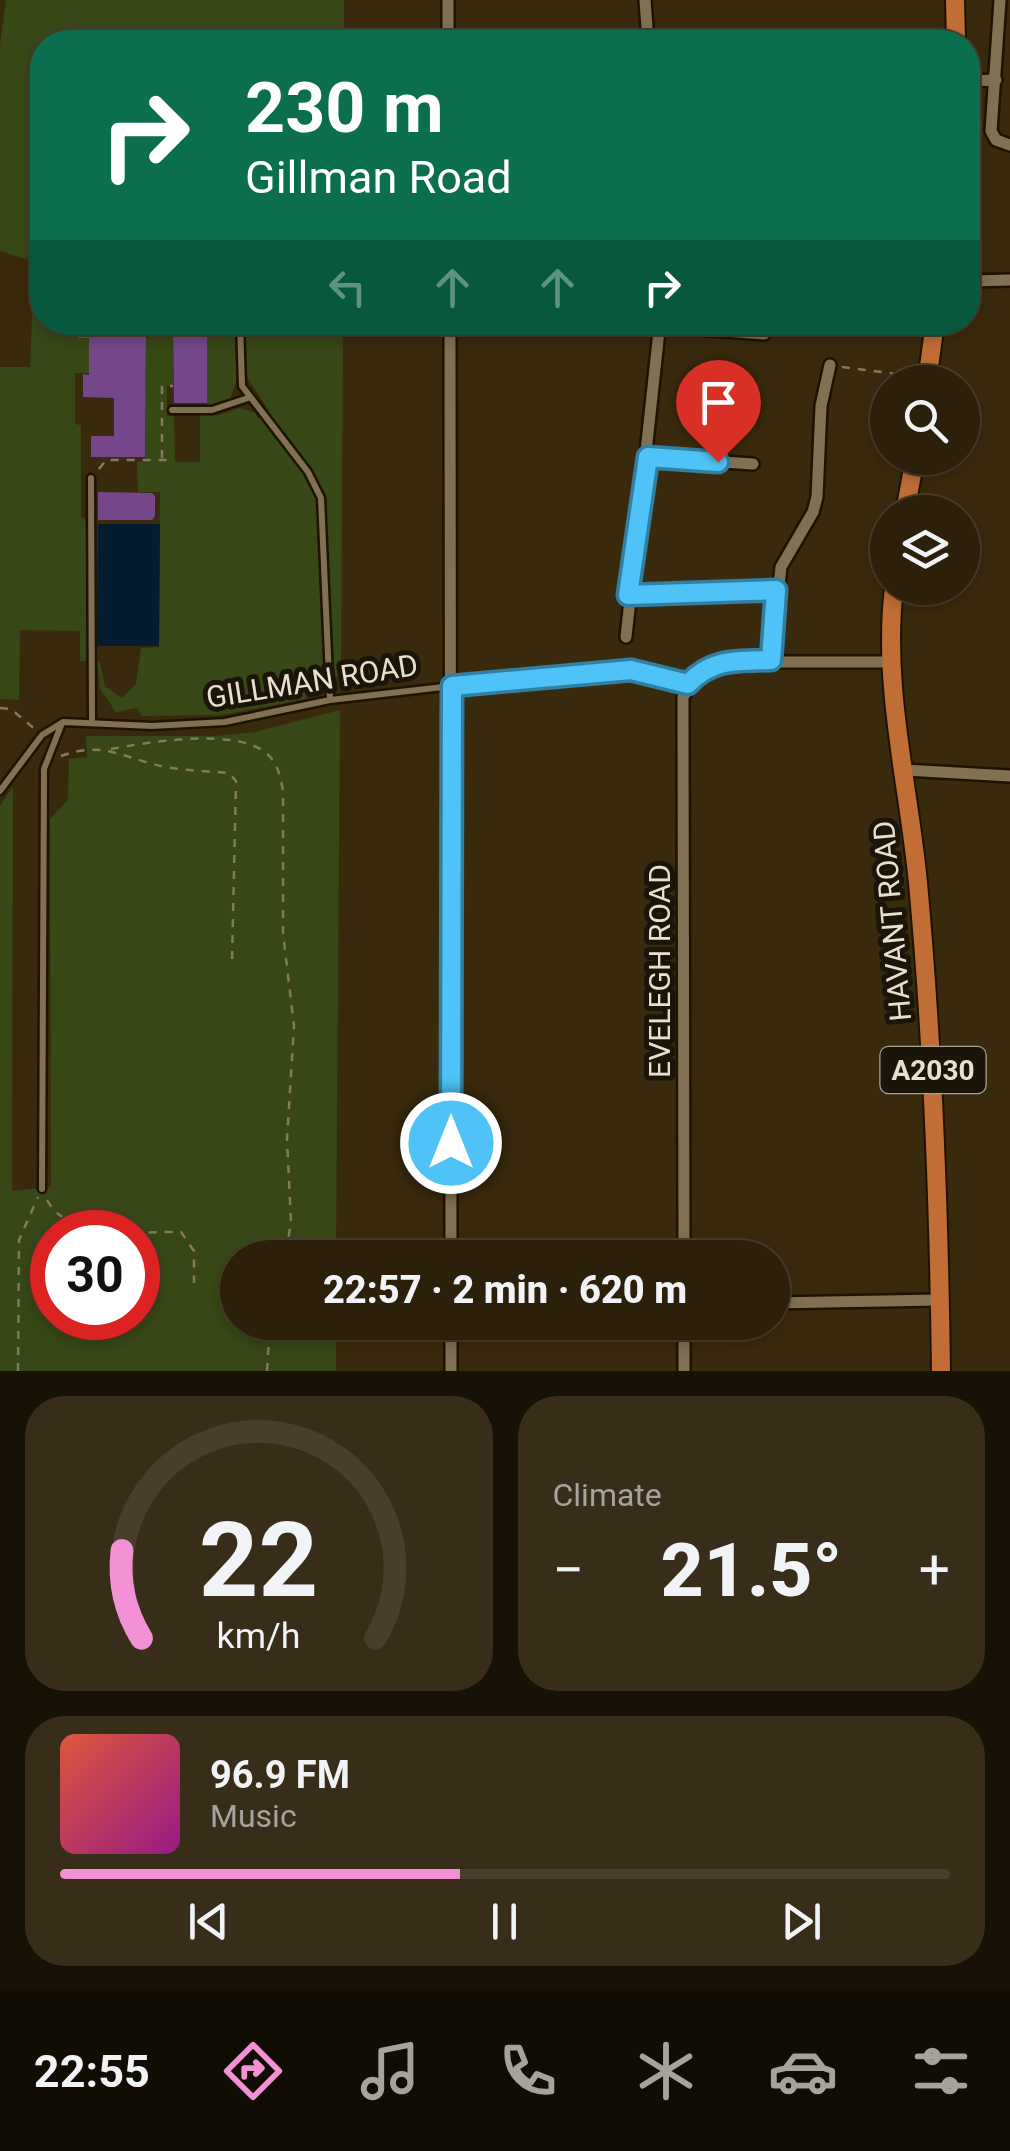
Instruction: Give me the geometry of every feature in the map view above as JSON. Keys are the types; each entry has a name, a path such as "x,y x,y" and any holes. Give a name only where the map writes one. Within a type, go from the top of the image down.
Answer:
{"main road":[{"path":"956,0 956,30"},
{"path":"930,365 934,335"},
{"name":"HAVANT ROAD","path":"894,605 893,662 933,1074 941,1371"}],"street":[{"path":"448,0 448,30"},
{"path":"645,0 647,30"},
{"path":"1000,0 991,131 996,140 1010,145"},
{"path":"980,81 996,80"},
{"path":"980,281 1010,280"},
{"path":"450,335 451,1240"},
{"path":"626,636 659,335"},
{"path":"771,660 781,567 813,512 817,497 821,406 830,366"},
{"path":"648,457 753,464"},
{"path":"628,595 776,590"},
{"path":"688,684 707,667 722,662 893,662"},
{"name":"GILLMAN ROAD","path":"452,686 631,670 688,684"},
{"name":"EVELEGH ROAD","path":"684,1240 683,696 688,684"},
{"path":"906,770 1010,776"},
{"path":"790,1303 939,1300"},
{"path":"450,1371 451,1340"},
{"path":"684,1340 684,1371"}],"lane":[{"path":"240,335 240,373 248,398 308,472 321,498 330,700"},
{"path":"172,410 212,410 248,398"},
{"path":"92,478 92,721"},
{"name":"GILLMAN ROAD","path":"0,791 42,735 63,722 152,726 225,722 330,700 452,686"},
{"path":"42,1189 44,769 63,722"}],"path":[{"path":"830,366 870,371"},
{"path":"162,460 162,386 174,386"},
{"path":"92,478 106,460 174,460"},
{"path":"0,708 11,708 42,735"},
{"path":"111,749 236,740 257,746 278,768 283,790 283,933 294,1026 288,1240"},
{"path":"44,769 61,756 85,747 111,749 170,768 229,773 236,781 232,962"},
{"path":"18,1371 20,1240 22,1226 42,1189 59,1216 75,1225 181,1232 194,1251 194,1283"},
{"path":"267,1371 269,1340"}],"green space":[{"path":"6,0 344,0 344,30 30,30 30,261 0,251 0,45"},
{"path":"31,335 89,338 89,373 75,373 75,424 81,425 81,517 88,521 88,661 80,661 80,631 20,630 19,700 0,699 0,367 30,367"},
{"path":"173,335 173,385 167,386 167,416 174,416 175,462 200,462 200,415 219,415 240,408 256,413 258,419 269,411 247,377 245,335 343,335 341,677 322,678 317,686 306,691 306,699 222,715 142,716 137,708 116,712 100,689 97,661 105,686 122,698 136,684 141,648 159,647 160,492 138,492 137,462 145,461 146,338"},
{"path":"207,335 236,335 236,383 229,400 207,406"},
{"path":"340,710 336,1240 220,1240 220,1340 336,1340 336,1371 0,1371 0,806 13,786 12,1191 51,1187 50,819 68,800 69,759 87,757 86,736 215,736 255,732"}],"water":[{"path":"98,524 160,524 159,646 97,646"}],"building":[{"path":"146,335 145,457 91,457 91,436 114,436 114,398 83,397 83,374 89,375 89,338 78,338"},
{"path":"173,335 207,335 207,403 174,403"},
{"path":"98,492 152,493 155,516 152,520 98,520"}],"route":[{"path":"451,1143 452,686 631,670 688,684 707,667 722,662 771,660 776,590 628,595 648,457 718,462"}]}
